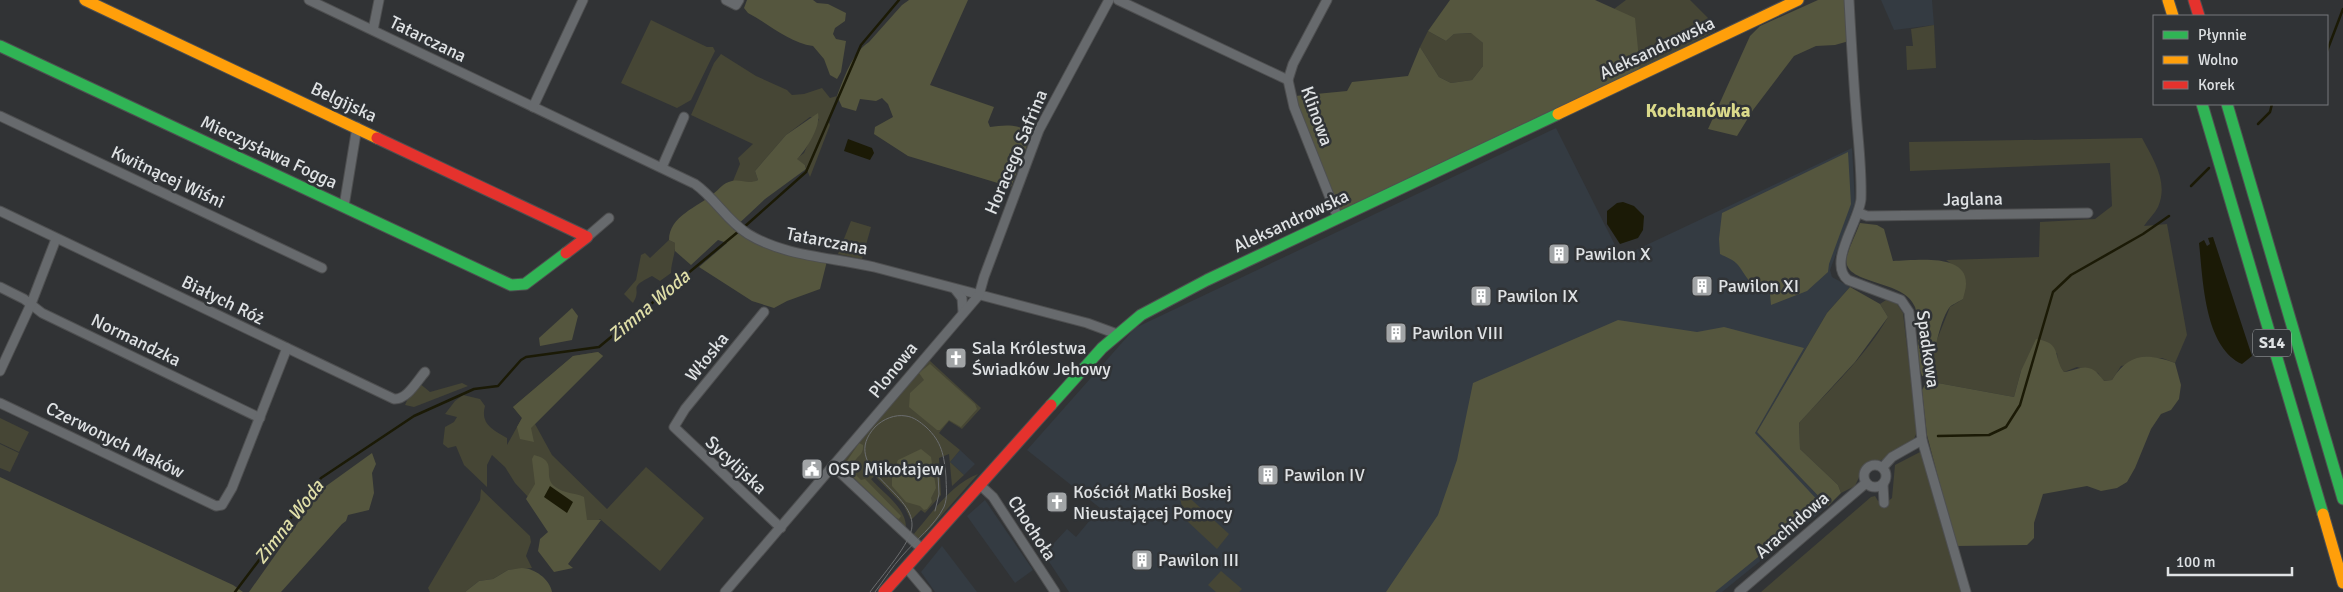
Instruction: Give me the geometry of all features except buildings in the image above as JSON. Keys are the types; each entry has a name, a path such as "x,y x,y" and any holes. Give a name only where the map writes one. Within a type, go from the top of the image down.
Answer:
{"main road":[{"name":"Belgijska","path":"84,0 587,237"},
{"name":"Aleksandrowska","path":"884,592 1117,334 1141,315 1167,300 1338,218 1798,0"},
{"path":"2168,0 2173,15"},
{"path":"2194,0 2199,15"},
{"name":"Mieczysława Fogga","path":"0,46 511,285 525,284 587,237"},
{"name":"S14","path":"2202,105 2343,583"},
{"name":"S14","path":"2227,105 2343,499"}],"street":[{"name":"Tatarczana","path":"309,0 662,167 702,190 747,233 785,251 851,261 1087,323 1117,334"},
{"path":"373,30 379,0"},
{"path":"533,107 583,0"},
{"path":"726,0 736,5 738,0"},
{"name":"Horacego Safrina","path":"979,295 1039,130 1110,0"},
{"path":"1118,0 1288,80"},
{"name":"Klinowa","path":"1327,0 1293,64 1288,80 1294,108 1338,218"},
{"name":"Spadkowa","path":"1849,0 1862,183 1859,213 1842,254 1840,267 1843,275 1848,280 1888,294 1905,304 1911,322 1922,440 1966,592"},
{"name":"Kwitnącej Wiśni","path":"0,116 322,268"},
{"path":"662,167 684,117"},
{"path":"344,206 357,127"},
{"name":"Białych Róż","path":"0,211 394,399 405,396 425,372"},
{"name":"Jaglana","path":"1859,213 1867,216 2088,213"},
{"path":"587,237 609,218"},
{"path":"0,371 31,304 56,239"},
{"name":"Normandzka","path":"0,287 31,304 42,313 260,418"},
{"path":"955,289 962,298 963,312"},
{"name":"Plonowa","path":"725,592 979,295"},
{"name":"Włoska","path":"675,423 764,312"},
{"path":"260,418 287,348"},
{"name":"Czerwonych Maków","path":"0,403 216,506 222,505 226,499 260,418"},
{"name":"Sycylijska","path":"675,423 675,430 781,528"},
{"path":"1883,467 1892,457 1922,440"},
{"path":"1874,464 1883,467 1886,476 1875,485 1864,474 1868,467 1874,464"},
{"path":"833,466 922,549"},
{"name":"Chochoła","path":"980,485 993,497 1055,592"},
{"name":"Arachidowa","path":"1739,592 1875,485"},
{"path":"906,567 927,592"}],"shaded area":[{"path":"1881,0 1932,0 1934,25 1894,30"},
{"path":"1556,128 1621,257 1852,148 1855,203 1830,270 1832,277 1850,287 1827,313 1757,432 1828,506 1722,592 1069,592 1044,554 1067,529 1076,537 1100,508 1027,450 1135,328"},
{"path":"848,139 872,148 874,153 870,160 844,151"},
{"path":"1623,202 1634,206 1644,216 1643,230 1638,238 1620,244 1607,224 1607,211 1617,203"},
{"path":"2213,237 2252,356 2242,364 2229,355 2220,343 2208,311 2204,293 2199,243 2204,240 2207,246 2210,244 2208,238"},
{"path":"960,450 975,464 964,475 950,462"},
{"path":"550,486 573,502 567,513 544,497"},
{"path":"985,500 1033,570 1015,583 967,516"},
{"path":"942,546 977,592 935,592 921,572"}],"green space":[{"path":"747,0 813,0 817,3 828,4 846,13 845,21 835,28 833,34 836,39 846,41 841,72 837,79 830,75 824,59 813,46 787,37 748,13 744,8"},
{"path":"909,0 968,0 930,85 994,107 988,122 990,127 1006,125 1017,127 1022,128 1031,135 1011,187 908,156 874,134 875,127 893,117 888,104 882,98 876,101 860,99 856,111 842,107 837,96 853,59 902,5"},
{"path":"1450,0 1595,0 1635,18 1640,70 1339,213 1295,96 1347,91 1352,82 1408,76 1420,47 1439,77 1451,83 1472,80 1483,66 1483,43 1471,33 1454,34 1446,41 1428,31"},
{"path":"1626,0 1690,0 1717,27 1715,31 1640,70 1614,9"},
{"path":"1818,0 1846,0 1849,41 1835,45 1816,46 1794,56 1753,110 1737,136 1708,129 1750,36 1760,26"},
{"path":"651,20 707,47 713,47 715,51 691,100 677,108 621,83"},
{"path":"1934,25 1936,68 1907,70 1906,46 1913,46 1911,29"},
{"path":"1428,31 1446,41 1454,34 1472,33 1483,43 1483,66 1472,80 1451,83 1439,77 1420,47"},
{"path":"721,54 756,76 787,90 792,95 804,94 822,88 830,98 837,96 828,120 830,125 810,177 805,165 796,159 804,153 819,119 810,117 786,135 755,171 758,180 750,184 733,181 740,164 738,158 753,144 691,115 714,63"},
{"path":"818,113 815,131 797,159 805,165 806,169 765,199 733,229 766,247 827,261 820,289 787,301 774,308 752,301 699,267 727,243 718,240 691,265 675,251 675,243 669,240 670,232 679,218 726,183 758,180 755,171 786,135"},
{"path":"2142,138 2155,162 2162,189 2158,207 2144,226 2167,224 2187,335 2175,363 2162,358 2121,366 2112,380 2103,381 2098,373 2077,367 2064,372 2058,364 2057,353 2021,371 2014,397 1927,381 1936,342 1950,307 1963,299 1962,271 1946,260 2039,257 2040,222 2095,219 2112,206 2110,163 1910,171 1909,142"},
{"path":"1848,152 1851,204 1829,264 1828,272 1807,291 1771,305 1770,294 1754,286 1736,263 1720,254 1719,239 1722,213"},
{"path":"851,221 871,227 862,259 838,254"},
{"path":"1860,223 1877,225 1884,229 1893,261 1937,260 1958,267 1964,274 1966,284 1963,299 1950,307 1945,315 1926,376 1922,376 1919,368 1917,315 1915,307 1909,298 1899,291 1862,278 1853,273 1847,266 1847,256"},
{"path":"669,240 675,243 671,273 660,281 652,276 639,283 633,303 624,294 636,280 641,255 645,253 650,258"},
{"path":"1850,287 1880,304 1888,317 1855,362 1799,423 1800,449 1838,485 1841,493 1828,506 1757,432 1827,313"},
{"path":"1886,300 1897,304 1903,313 1917,432 1914,439 1885,459 1865,464 1855,486 1841,493 1838,485 1800,449 1799,423 1869,346 1879,332 1888,317 1880,304"},
{"path":"572,308 578,316 572,340 540,346 539,338"},
{"path":"1618,320 1697,332 1724,327 1804,348 1755,433 1822,505 1715,592 1386,592 1438,515 1457,460 1473,383"},
{"path":"2036,339 2054,347 2064,372 2089,368 2099,374 2104,381 2112,380 2125,365 2139,358 2155,358 2175,363 2181,385 2179,399 2171,410 2161,414 2151,429 2135,468 2127,482 2117,488 2101,491 2087,486 2043,494 2034,523 2034,538 2027,545 1956,546 1927,435 1922,390 1927,381 2014,397 2021,371"},
{"path":"598,352 603,356 535,424 552,455 607,509 646,467 704,518 660,571 600,519 574,546 515,483 505,467 492,455 487,465 487,487 464,465 456,446 448,448 443,444 445,427 454,422 457,417 445,414 455,401 463,395 480,399 485,406 484,417 486,422 507,438 507,445 522,418 513,407 573,356"},
{"path":"598,352 603,356 531,428 534,442 520,439 517,427 522,418 513,407 573,356"},
{"path":"929,360 981,408 962,429 949,421 939,433 960,450 950,462 964,475 952,486 949,454 939,458 941,495 925,513 921,510 911,520 904,506 875,476 871,479 899,508 903,514 906,529 845,473 843,463 845,457"},
{"path":"930,364 975,404 977,409 961,427 949,420 940,430 937,430 909,407 910,393 924,380 919,373"},
{"path":"419,383 430,392 462,383 468,386 414,407 405,405 411,392"},
{"path":"0,418 29,432 19,452 0,443"},
{"path":"859,443 863,445 863,449 854,463 857,468 856,475 861,480 865,479 901,516 899,519 847,471 845,464"},
{"path":"0,444 19,453 10,472 0,468"},
{"path":"921,449 931,457 936,488 931,498 932,502 924,510 920,506 906,502 892,486 892,475 898,460"},
{"path":"1922,451 1962,592 1761,592 1871,497 1875,496 1878,501 1887,502 1892,498 1895,465"},
{"path":"372,453 376,464 372,473 374,493 369,510 348,515 346,521 281,592 249,592 322,489"},
{"path":"534,455 546,461 549,477 554,486 562,491 584,497 587,520 601,520 568,564 573,568 554,572 538,551 540,539 548,532 526,499 535,484 532,459"},
{"path":"978,474 919,541 927,530 918,540 913,535 934,509 950,492"},
{"path":"0,477 233,585 243,592 0,592"},
{"path":"481,489 530,536 531,542 526,556 532,568 508,570 493,579 479,581 465,592 430,592 428,588 480,500"},
{"path":"1182,491 1229,534 1217,549 1185,519 1179,494"},
{"path":"527,568 541,575 551,587 552,592 465,592 479,581 493,579 508,570"},
{"path":"1221,571 1242,589 1239,592 1216,592 1208,585"}],"waterway":[{"name":"Zimna Woda","path":"743,228 806,172 861,45 899,0"},
{"path":"2328,48 2343,9"},
{"path":"2258,124 2270,112 2272,105"},
{"path":"2191,186 2209,168"},
{"path":"1938,436 1989,435 2006,427 2020,405 2053,292 2071,275 2143,234 2169,216"},
{"name":"Zimna Woda","path":"235,592 321,478 414,416 474,389 498,386 521,360 526,357 599,347 739,231"}],"tram line":[{"path":"870,592 907,541 912,526 909,513 902,502 871,467 865,455 866,442 875,427 882,422 893,416 906,416 926,427 939,444 945,469 946,500 940,514 898,560 875,592"},
{"path":"935,511 939,494 938,474"}],"traffic: fast":[{"path":"0,46 511,285 525,284 566,253"},
{"path":"2202,105 2323,514"},
{"path":"2227,105 2343,499"},
{"path":"1051,405 1102,348 1141,315 1207,280 1558,114"}],"traffic: slow":[{"path":"85,0 377,138"},
{"path":"1558,114 1798,0"},
{"path":"2168,0 2173,15"},
{"path":"2323,514 2343,583"}],"traffic: jam":[{"path":"2194,0 2199,15"},
{"path":"377,138 587,237 566,253"},
{"path":"884,592 1051,405"}],"place":[{"name":"Pawilon X","path":"1559,254"},
{"name":"Pawilon XI","path":"1702,286"},
{"name":"Pawilon IX","path":"1481,296"},
{"name":"Pawilon VIII","path":"1396,333"},
{"name":"Sala Królestwa Świadków Jehowy","path":"956,358"},
{"name":"OSP Mikołajew","path":"812,469"},
{"name":"Pawilon IV","path":"1268,475"},
{"name":"Kościół Matki Boskej Nieustającej Pomocy","path":"1057,502"},
{"name":"Pawilon III","path":"1142,560"}],"district":[{"name":"Kochanówka","path":"1698,111"}]}
